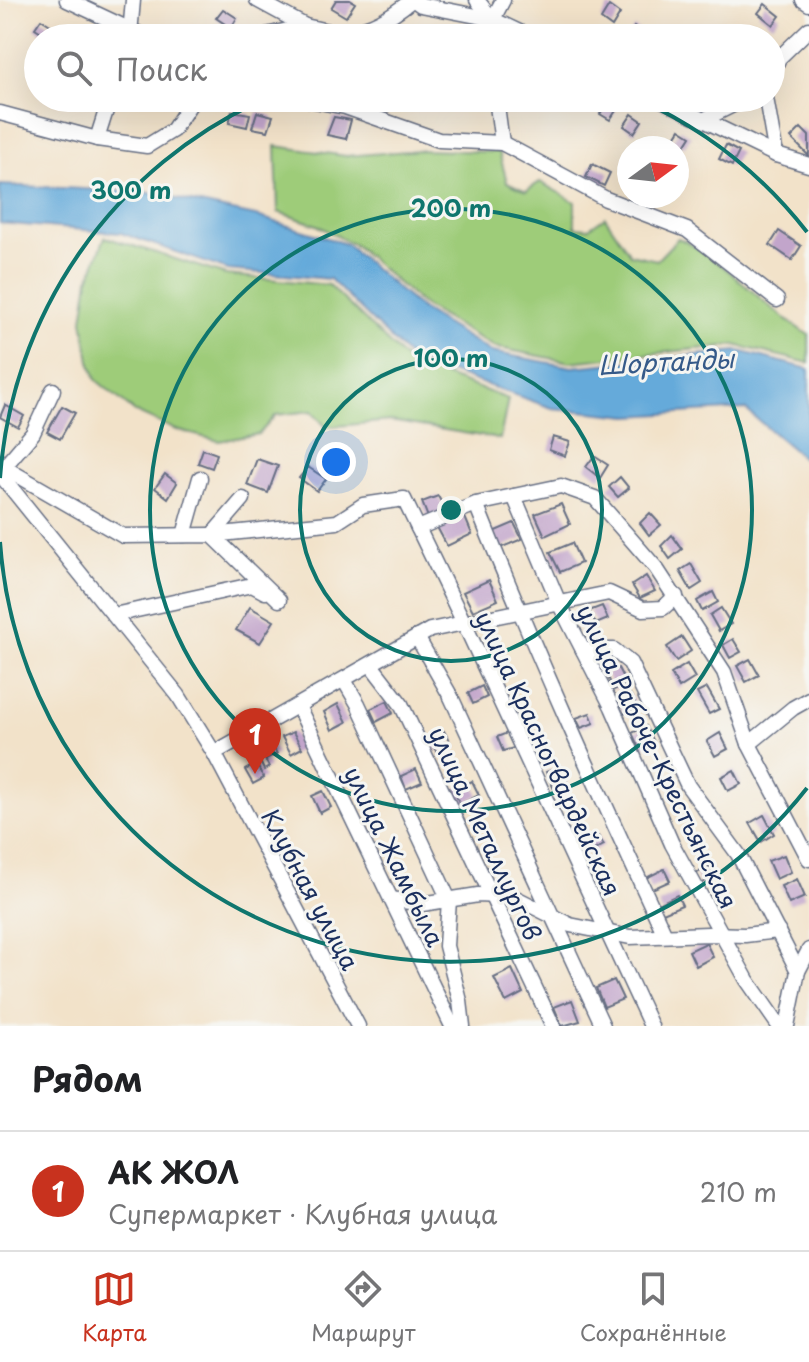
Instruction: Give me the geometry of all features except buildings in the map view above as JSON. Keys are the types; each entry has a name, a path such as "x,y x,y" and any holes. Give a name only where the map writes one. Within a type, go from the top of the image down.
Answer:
{"street":[{"path":"67,0 113,24"},
{"path":"131,24 133,0"},
{"path":"257,0 301,24"},
{"path":"377,24 413,0 421,5 492,19 503,24"},
{"path":"477,0 492,19"},
{"path":"490,24 503,0"},
{"path":"803,0 809,4"},
{"path":"785,52 809,29"},
{"path":"97,139 106,112"},
{"path":"0,113 97,139 147,146 173,130 185,112"},
{"path":"359,112 439,140 502,143 606,199 687,230 777,300"},
{"path":"498,112 502,143"},
{"path":"687,112 776,155 809,165"},
{"path":"703,120 719,112"},
{"path":"768,112 776,155"},
{"path":"53,390 33,433 1,469 123,536 212,535 279,600 252,585 114,615"},
{"name":"Клубная улица","path":"1,469 178,695 214,753 358,1026"},
{"path":"184,535 200,478"},
{"path":"418,528 476,504 561,486 595,498 656,568 724,672 749,744 809,859"},
{"name":"улица Рабоче-Крестьянская","path":"514,496 559,603 612,707 672,844 747,980 779,1026"},
{"path":"212,535 243,499"},
{"name":"улица Красногвардейская","path":"212,535 337,522 363,505 404,499 651,1026"},
{"path":"476,504 519,611 665,935"},
{"path":"214,753 430,630 609,593 643,609 663,608 676,596"},
{"path":"417,637 451,697 603,1026"},
{"path":"583,650 614,650 630,663 688,786 738,854 798,971"},
{"name":"улица Металлургов","path":"371,665 401,704 553,1026"},
{"path":"344,680 449,900 446,946 463,1026"},
{"path":"749,744 809,699"},
{"name":"улица Жамбыла","path":"298,706 452,1026"},
{"path":"391,899 422,904 478,895 514,897 570,925 630,937 745,935 778,931"},
{"path":"787,1026 798,971 809,950"}],"green space":[{"path":"276,146 346,156 420,150 499,152 507,182 526,191 540,182 575,202 575,227 589,228 605,217 630,254 657,260 678,238 712,258 809,335 809,363 735,345 570,362 494,347 424,306 356,246 317,225 278,212"},
{"path":"105,237 226,275 329,285 408,362 508,399 500,439 390,421 326,427 312,411 276,415 259,434 219,441 176,430 135,412 96,380 90,361 83,320 89,279"}],"water":[{"name":"Шортанды","path":"0,185 145,192 260,217 346,244 421,309 491,352 572,367 739,351 809,369 809,463 745,409 629,416 552,408 410,358 330,279 228,270 121,233 0,223"}],"place":[{"name":"АК ЖОЛ","path":"255,774"}]}
